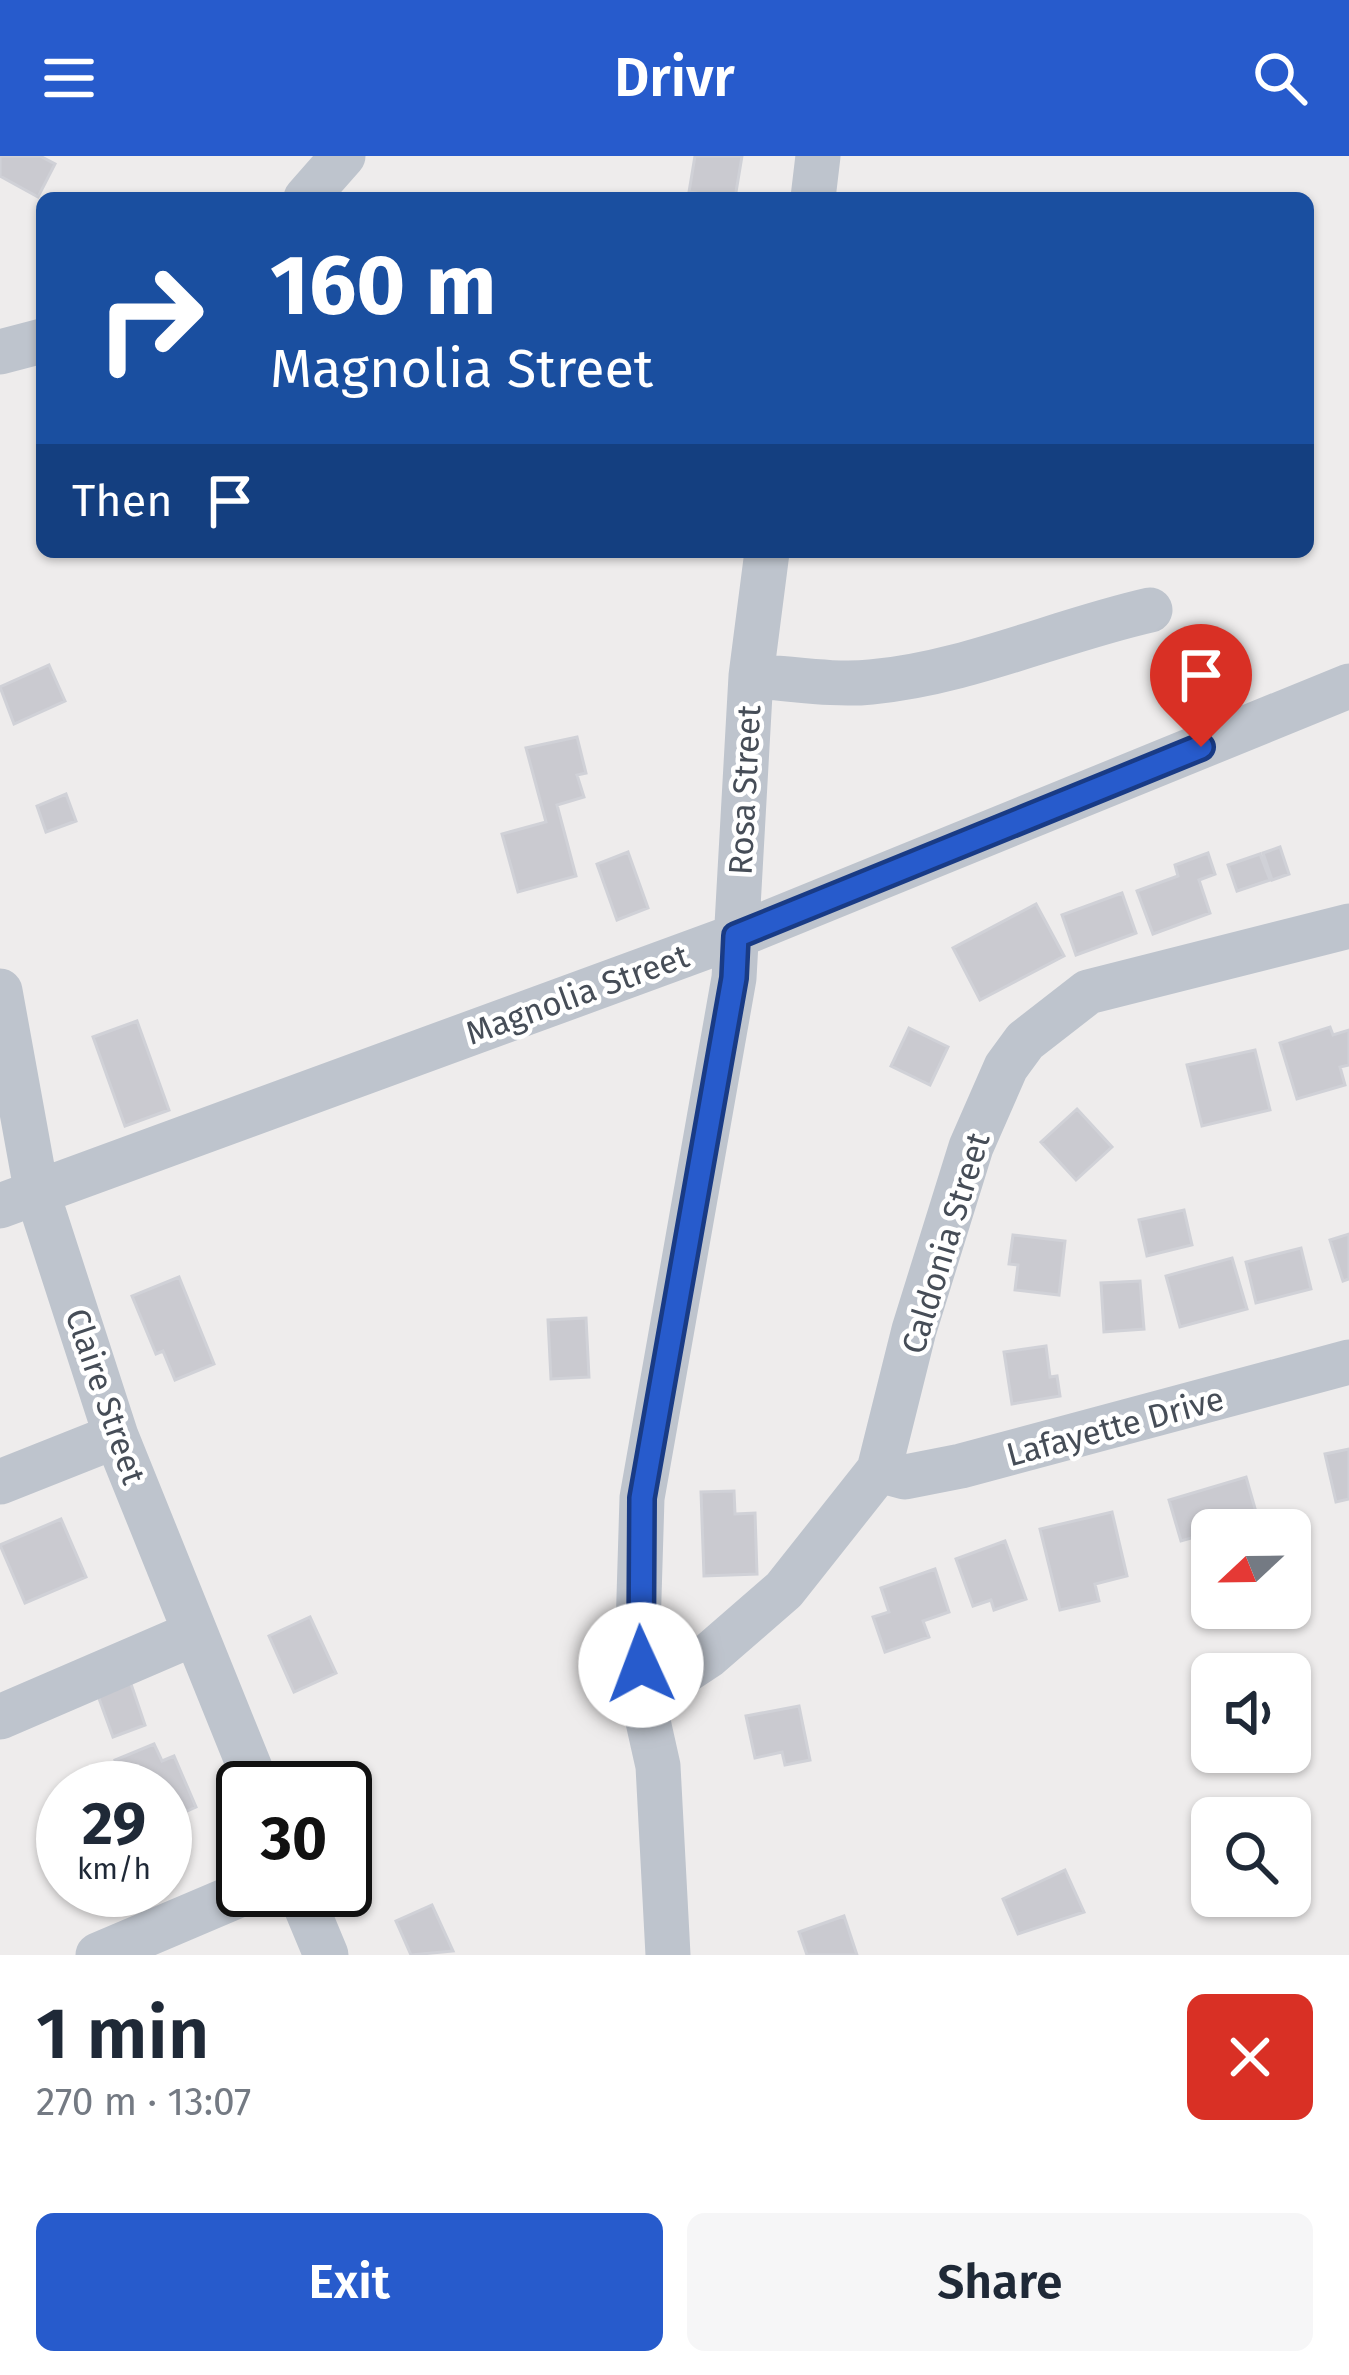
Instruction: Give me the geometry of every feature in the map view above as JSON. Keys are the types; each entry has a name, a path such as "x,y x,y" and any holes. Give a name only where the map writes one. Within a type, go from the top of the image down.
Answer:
{"street":[{"path":"311,192 343,156"},
{"path":"814,192 818,156"},
{"path":"0,352 36,343"},
{"name":"Rosa Street","path":"668,1955 658,1766 644,1699 638,1630 642,1498 734,978 751,676 766,558"},
{"path":"751,676 869,683 980,660 1070,628 1150,610"},
{"name":"Magnolia Street","path":"18,1197 736,936 1349,686"},
{"name":"Caldonia Street","path":"644,1699 708,1655 784,1590 879,1471 914,1330 971,1147 1006,1067 1025,1041 1088,992 1349,926"},
{"name":"Claire Street","path":"0,991 18,1197 247,1761"},
{"name":"Lafayette Drive","path":"879,1471 905,1477 961,1466 1349,1361"},
{"path":"0,1482 116,1436"},
{"path":"0,1717 195,1633"},
{"path":"98,1955 216,1905"},
{"path":"310,1917 326,1955"}],"building":[{"path":"0,156 40,156 55,164 36,196 0,176"},
{"path":"695,156 742,156 736,192 689,192"},
{"path":"49,665 65,701 14,724 0,687"},
{"path":"577,737 586,773 577,775 584,797 557,805 576,876 518,892 502,834 546,822 526,748"},
{"path":"66,794 76,821 46,832 37,806"},
{"path":"1280,847 1289,874 1272,880 1263,853"},
{"path":"628,852 648,908 617,920 597,864"},
{"path":"1208,853 1215,874 1199,880 1210,913 1153,934 1137,891 1178,876 1175,865"},
{"path":"1260,854 1270,880 1237,891 1228,865"},
{"path":"1122,893 1136,933 1076,955 1062,915"},
{"path":"1036,904 1064,956 980,1000 953,948"},
{"path":"137,1021 169,1110 125,1126 93,1037"},
{"path":"1330,1027 1333,1035 1349,1030 1349,1065 1340,1067 1345,1085 1297,1099 1280,1043"},
{"path":"909,1028 948,1047 930,1085 891,1066"},
{"path":"1255,1050 1270,1110 1202,1126 1187,1065"},
{"path":"1077,1109 1112,1147 1076,1180 1041,1142"},
{"path":"1184,1210 1192,1245 1147,1256 1139,1220"},
{"path":"1349,1234 1349,1279 1343,1281 1330,1240"},
{"path":"1013,1235 1065,1241 1059,1295 1015,1290 1018,1265 1009,1264"},
{"path":"1301,1248 1311,1289 1256,1303 1246,1262"},
{"path":"1232,1258 1247,1309 1180,1327 1166,1276"},
{"path":"179,1277 214,1364 175,1380 163,1351 156,1354 132,1296"},
{"path":"1140,1281 1144,1329 1104,1332 1101,1283"},
{"path":"586,1318 589,1377 551,1379 548,1320"},
{"path":"1046,1346 1050,1377 1057,1376 1060,1396 1012,1404 1004,1352"},
{"path":"1349,1449 1349,1499 1336,1502 1325,1454"},
{"path":"1246,1477 1255,1509 1191,1509 1191,1538 1181,1541 1169,1500"},
{"path":"734,1491 735,1514 755,1513 757,1574 704,1576 701,1492"},
{"path":"1112,1512 1127,1576 1095,1584 1099,1601 1060,1610 1040,1529"},
{"path":"61,1519 86,1577 25,1603 0,1545"},
{"path":"1005,1541 1026,1599 994,1610 991,1600 973,1606 956,1559"},
{"path":"935,1569 949,1612 923,1621 929,1637 885,1652 873,1617 889,1612 881,1588"},
{"path":"310,1617 336,1673 294,1692 269,1636"},
{"path":"130,1681 145,1725 113,1737 97,1693"},
{"path":"799,1706 810,1760 785,1765 782,1752 755,1758 746,1716"},
{"path":"154,1744 162,1761 115,1761"},
{"path":"1065,1870 1084,1912 1018,1934 1003,1899"},
{"path":"432,1905 453,1951 411,1955 396,1921"},
{"path":"844,1916 857,1955 807,1955 799,1932"}],"route":[{"path":"641,1665 642,1498 734,978 736,936 1201,747"}]}
